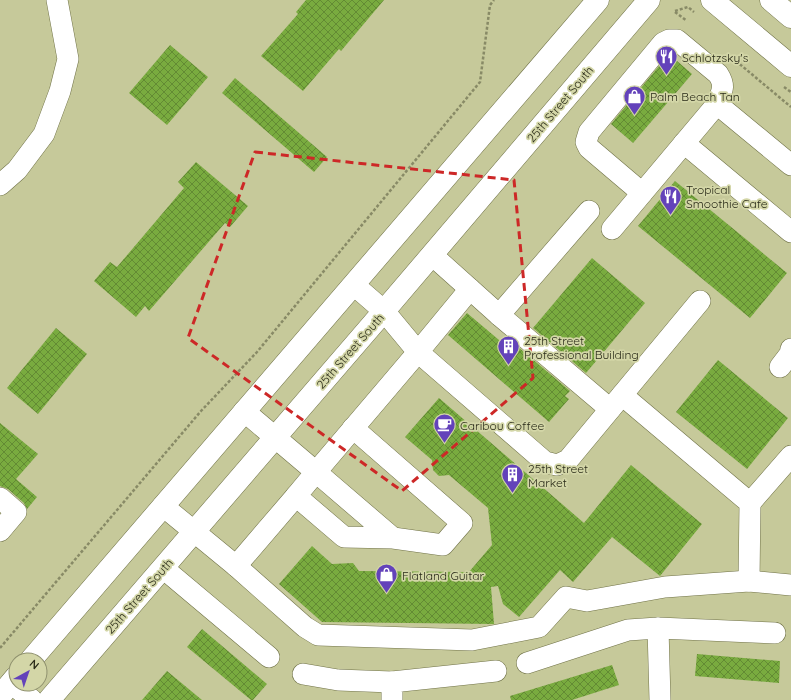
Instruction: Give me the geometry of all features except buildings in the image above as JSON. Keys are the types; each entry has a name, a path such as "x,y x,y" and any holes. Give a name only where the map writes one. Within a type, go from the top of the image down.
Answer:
{"main road":[{"path":"38,652 598,0"},
{"name":"25th Street South","path":"49,700 649,0"},
{"path":"712,0 791,66"},
{"path":"771,0 791,17"}],"street":[{"path":"0,185 17,170 44,134 60,91 68,59 57,0"},
{"path":"612,229 717,104 723,88 722,80 718,74 678,40 669,40 663,43 589,132 586,142 589,148 642,193"},
{"path":"717,104 791,165"},
{"path":"684,143 791,232"},
{"path":"499,315 589,211"},
{"path":"432,255 499,315 750,503"},
{"path":"354,285 384,311 418,352 545,462 557,465 568,460 700,301"},
{"path":"236,566 470,289"},
{"path":"780,367 790,354 791,349"},
{"path":"244,411 392,538"},
{"path":"296,496 344,537 392,538 443,545 462,523 353,428"},
{"path":"749,580 750,503 791,456"},
{"path":"0,498 16,512 0,531"},
{"path":"163,506 236,566 305,627 318,634 472,640 539,628 566,597 588,601 665,587 749,580 791,585"},
{"path":"163,568 269,657"},
{"path":"658,628 660,700"},
{"path":"527,663 628,630 658,628 775,633"},
{"path":"303,674 392,691 496,671"},
{"path":"20,692 32,700"}],"path":[{"path":"0,648 201,411 257,352 480,82 490,5 494,0"}],"highlighted area":[{"path":"255,152 514,180 533,378 402,491 188,338"}],"place":[{"name":"Schlotzsky's","path":"667,76"},
{"name":"Palm Beach Tan","path":"635,116"},
{"name":"Tropical Smoothie Cafe","path":"670,216"},
{"name":"25th Street Professional Building","path":"508,366"},
{"name":"Caribou Coffee","path":"445,444"},
{"name":"25th Street Market","path":"512,494"},
{"name":"Flatland Guitar","path":"387,594"}]}
